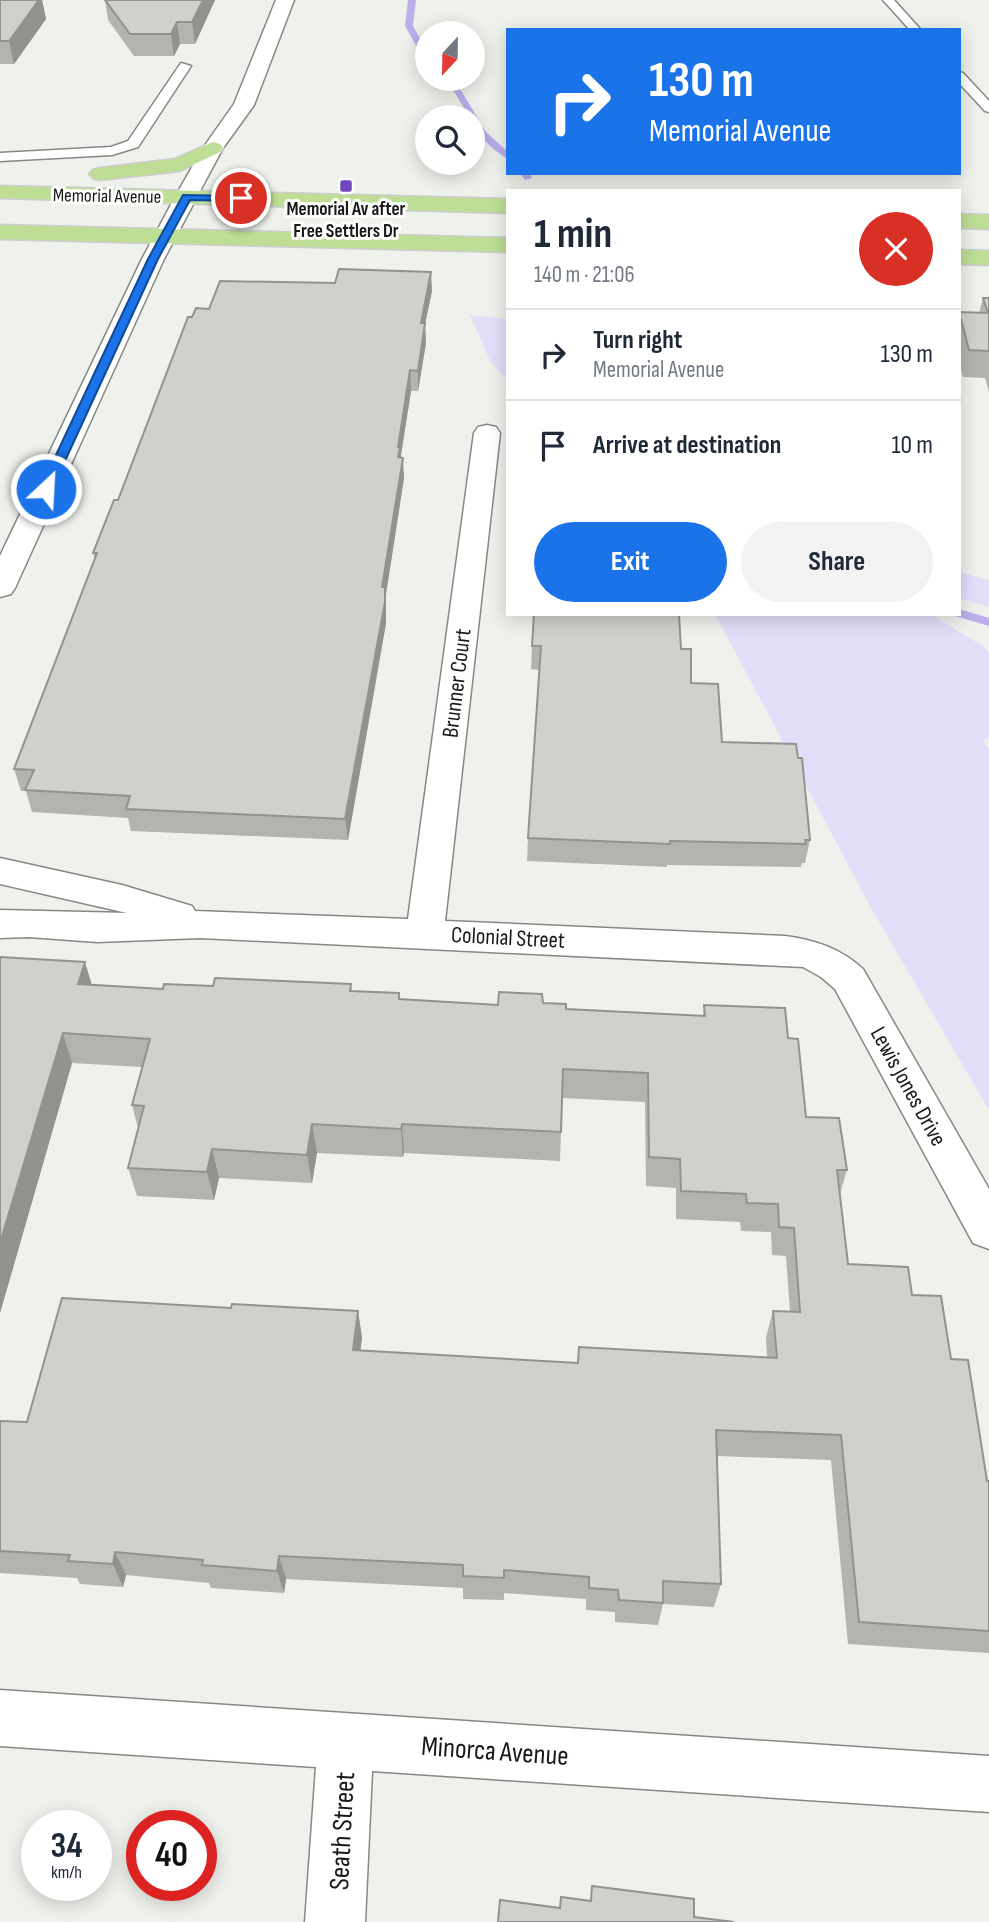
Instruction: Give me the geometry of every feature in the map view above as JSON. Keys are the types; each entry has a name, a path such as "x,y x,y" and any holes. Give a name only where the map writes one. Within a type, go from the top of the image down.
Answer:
{"main road":[{"path":"0,181 155,169 193,160 214,148"},
{"name":"Memorial Avenue","path":"0,192 506,206"},
{"path":"961,221 989,222"},
{"name":"Memorial Avenue","path":"0,232 506,245"},
{"path":"961,257 989,258"}],"street":[{"path":"0,588 165,236 214,148 244,105 285,0"},
{"name":"Brunner Court","path":"425,934 487,433"},
{"name":"Colonial Street","path":"0,871 122,898 200,924"},
{"name":"Colonial Street","path":"0,924 97,928 200,924 785,950 815,954"},
{"name":"Lewis Jones Drive","path":"815,954 827,959 849,979 989,1230"},
{"name":"Minorca Avenue","path":"0,1717 989,1784"},
{"name":"Seath Street","path":"335,1922 346,1740"}],"lane":[{"path":"888,0 914,28"},
{"path":"0,156 39,157 112,151 133,144 185,66"},
{"path":"961,78 989,108"}],"shaded area":[{"path":"470,315 506,319 506,378 491,363"},
{"path":"961,572 989,581 989,607 961,599"},
{"path":"716,616 933,616 986,648 989,654 989,738 984,740 989,750 989,1110 871,908"}],"building":[{"path":"0,0 39,0 9,41 0,41"},
{"path":"105,0 203,0 192,22 177,22 171,34 130,34"},
{"path":"339,269 431,272 421,323 425,323 418,371 410,370 398,447 398,457 403,458 382,587 385,587 385,602 345,819 126,809 130,796 25,790 34,770 14,769 97,553 93,553 114,500 118,500 188,317 192,317 196,308 209,309 220,281 335,283"},
{"path":"983,298 989,298 989,351 969,350 961,312 988,313"},
{"path":"534,616 679,616 681,649 691,649 691,683 718,684 722,742 796,744 798,758 802,758 810,840 805,840 806,844 670,841 670,844 528,838 541,646 532,646"},
{"path":"0,957 85,962 78,984 163,989 164,984 213,986 215,978 351,984 350,991 399,993 399,999 498,1005 499,992 542,994 543,1003 566,1004 566,1009 705,1016 704,1005 785,1008 788,1038 798,1039 806,1117 839,1118 847,1170 837,1170 848,1264 908,1267 912,1295 941,1296 951,1359 968,1360 989,1481 989,1631 859,1622 841,1435 716,1430 721,1584 663,1581 663,1603 619,1600 618,1590 589,1588 589,1577 504,1570 504,1578 463,1576 463,1565 279,1556 277,1571 202,1565 203,1560 115,1552 113,1564 68,1561 70,1555 0,1551 0,1421 27,1422 62,1298 231,1308 232,1304 358,1311 353,1350 578,1363 579,1347 777,1358 773,1311 800,1312 794,1228 779,1227 778,1204 747,1203 746,1194 681,1191 680,1159 649,1157 648,1073 563,1069 561,1132 402,1124 401,1129 312,1124 307,1155 212,1149 207,1172 128,1168 144,1106 132,1105 150,1039 63,1033 0,1243"},
{"path":"592,1886 694,1899 694,1917 734,1922 498,1922 500,1900 560,1908 561,1897 591,1901"}],"waterway":[{"path":"412,0 409,26 415,37"},
{"path":"457,91 483,133 506,155"},
{"path":"961,614 989,622"}],"place":[{"name":"Memorial Av after Free Settlers Dr","path":"346,186"}],"route":[{"path":"46,489 153,259 187,197 241,198"}]}
